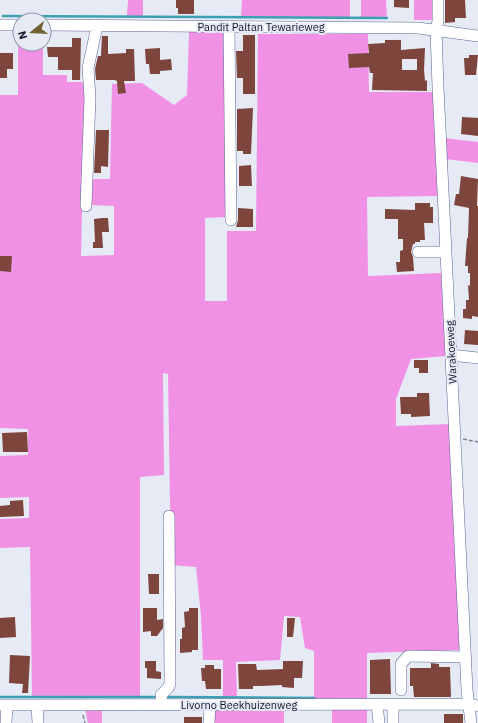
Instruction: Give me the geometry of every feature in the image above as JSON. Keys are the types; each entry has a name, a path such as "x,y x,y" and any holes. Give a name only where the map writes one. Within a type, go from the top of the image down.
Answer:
{"street":[{"name":"Warakoeweg","path":"438,0 438,21 436,30 446,252 465,657 473,705 471,723"},
{"path":"0,25 12,25"},
{"name":"Pandit Paltan Tewarieweg","path":"52,25 418,28 478,36"},
{"path":"86,206 90,98 88,68 95,26"},
{"path":"229,27 231,220"},
{"path":"418,252 446,252"},
{"path":"451,355 478,358"},
{"path":"162,705 161,695 170,684 169,516"},
{"path":"401,690 401,664 408,656 465,657"},
{"path":"378,704 379,723"},
{"path":"393,704 393,723"},
{"path":"4,705 6,723"},
{"name":"Livorno Beekhuizenweg","path":"4,705 473,705"},
{"path":"38,705 38,723"},
{"path":"209,723 210,705"}],"path":[{"path":"455,439 478,442"}],"shaded area":[{"path":"128,0 143,0 143,16 127,16"},
{"path":"242,0 350,0 350,18 241,17"},
{"path":"361,0 386,0 387,18 361,18"},
{"path":"414,0 435,0 435,15 432,20 414,20"},
{"path":"189,32 227,32 226,217 205,218 205,301 227,301 227,231 256,231 258,34 368,34 369,92 436,92 440,196 367,197 368,276 441,273 446,356 411,359 396,399 396,426 451,424 461,650 367,653 367,701 314,701 314,651 305,648 300,617 284,616 280,660 236,662 237,698 223,697 223,660 203,660 201,616 196,567 171,565 168,374 163,373 164,475 140,477 140,697 32,697 30,547 0,548 0,519 29,518 29,497 0,498 0,456 28,455 28,429 0,428 0,95 18,95 18,52 43,52 43,75 67,75 67,82 85,82 81,256 114,255 114,206 90,205 90,179 110,179 112,84 142,83 174,105 187,95"},
{"path":"444,138 478,142 478,163 445,159"},
{"path":"215,708 284,711 284,723 215,723"},
{"path":"85,709 102,709 102,723 88,723"},
{"path":"332,709 367,709 367,723 332,723"}],"building":[{"path":"176,0 194,0 194,14 178,14"},
{"path":"394,0 409,0 409,8 394,7"},
{"path":"445,0 465,0 466,18 455,18 455,22 445,23"},
{"path":"243,35 255,35 255,94 243,94 243,78 237,78 236,51 243,51"},
{"path":"102,36 108,36 108,54 126,53 126,49 134,49 135,81 124,81 126,93 118,94 117,81 115,80 96,80 95,69 98,56 101,56"},
{"path":"72,38 81,38 80,80 72,80 72,70 58,70 58,57 48,57 48,52 52,52 52,47 72,47"},
{"path":"385,40 401,40 401,50 425,48 424,70 425,81 427,80 427,91 372,90 373,73 370,73 369,67 349,68 348,54 369,53 368,44 385,43","holes":["402,59 417,59 417,70 402,70"]},
{"path":"160,48 160,60 171,59 172,70 160,71 160,74 150,74 149,64 146,64 145,49"},
{"path":"0,53 13,53 13,69 7,69 7,78 0,78"},
{"path":"469,55 478,55 476,75 465,75 464,58 469,58"},
{"path":"253,108 251,154 243,154 243,151 237,151 237,109"},
{"path":"462,117 478,118 478,136 461,134"},
{"path":"96,130 109,130 108,167 101,166 101,173 94,173"},
{"path":"251,165 252,186 239,186 239,166"},
{"path":"461,176 478,179 478,317 472,316 472,319 463,318 463,309 466,309 466,300 469,300 468,285 470,286 470,273 468,273 468,266 465,266 469,208 454,205 456,194 459,194"},
{"path":"415,203 430,203 430,207 433,207 433,223 424,223 425,240 420,240 420,242 415,242 415,244 413,244 411,252 414,271 397,272 396,262 400,262 400,251 403,250 403,239 398,239 398,219 385,219 385,209 415,210"},
{"path":"238,208 253,209 253,227 236,227 238,220"},
{"path":"108,218 109,232 102,232 103,248 93,248 93,242 95,242 94,219"},
{"path":"0,256 12,256 11,272 0,271"},
{"path":"465,330 478,331 478,345 464,344"},
{"path":"414,360 428,360 428,373 419,373 419,368 414,368"},
{"path":"417,393 429,393 430,416 411,417 411,414 401,414 400,397 417,397"},
{"path":"27,432 28,452 3,452 2,433"},
{"path":"23,500 24,516 0,517 0,506 10,505 10,501"},
{"path":"148,574 159,574 159,594 149,594"},
{"path":"143,608 157,608 157,620 163,619 163,628 157,636 151,636 151,631 143,632"},
{"path":"189,608 198,608 198,650 180,653 182,628 185,627 184,612 189,611"},
{"path":"15,617 16,637 0,638 0,618"},
{"path":"287,618 295,618 293,637 287,637"},
{"path":"10,655 30,656 28,693 22,693 23,684 9,683"},
{"path":"390,659 391,694 370,694 370,660"},
{"path":"145,661 156,661 156,671 161,672 161,679 147,678"},
{"path":"283,661 303,661 302,678 294,678 294,688 282,687 282,685 253,686 253,689 239,689 238,664 256,664 257,670 283,669"},
{"path":"431,663 439,664 439,667 450,667 451,697 414,697 413,686 410,686 410,668 431,668"},
{"path":"205,665 214,665 214,669 221,669 221,689 206,689 205,681 202,681 201,668 205,668"},
{"path":"444,714 463,714 463,723 444,723"},
{"path":"184,717 202,717 202,723 184,723"}],"waterway":[{"path":"3,16 387,18"},
{"path":"0,697 156,697"},
{"path":"168,697 314,698"}]}
